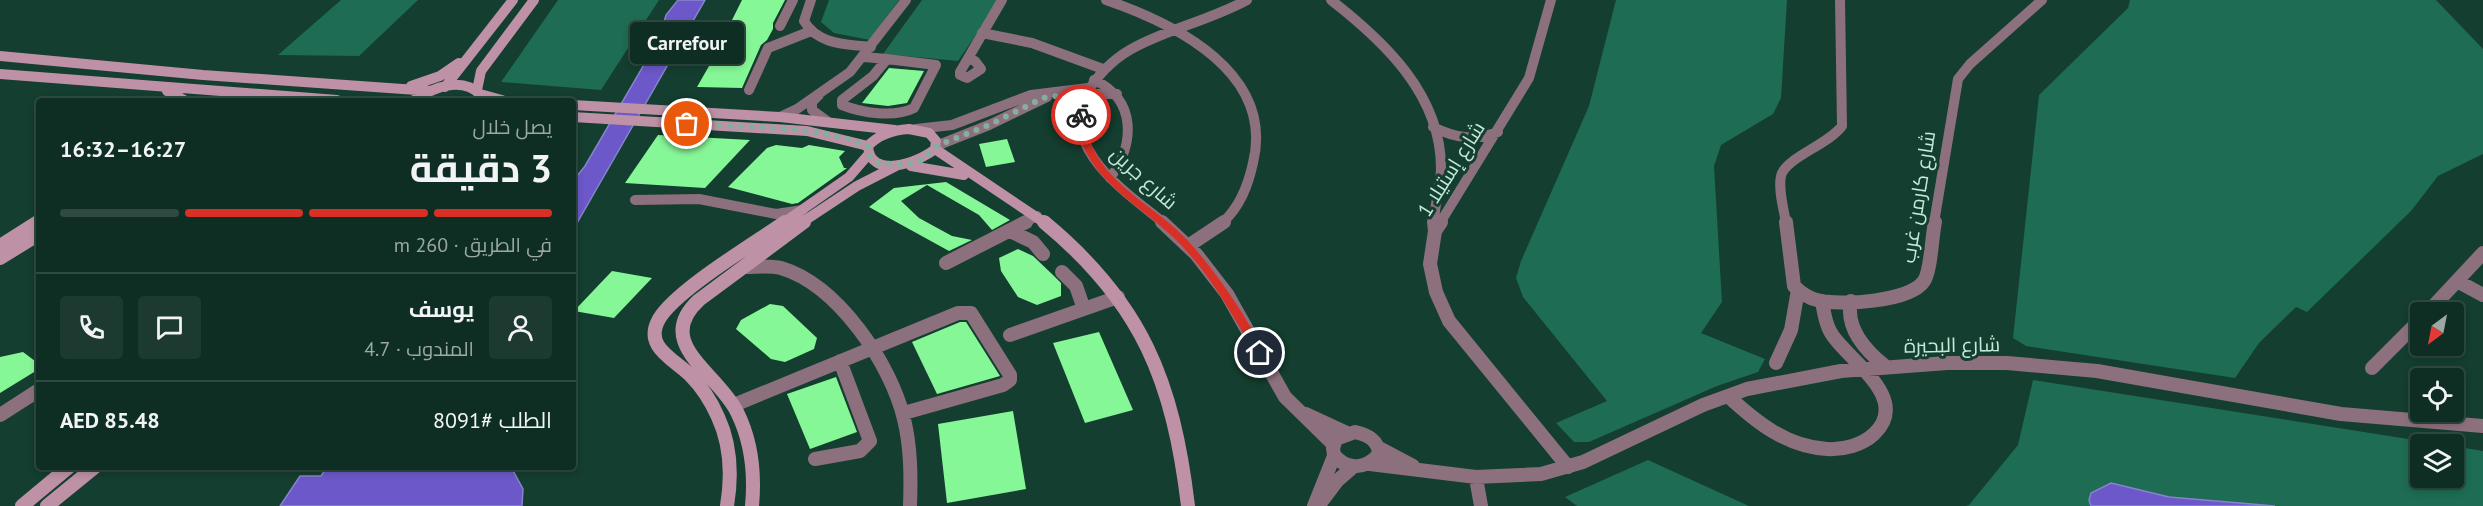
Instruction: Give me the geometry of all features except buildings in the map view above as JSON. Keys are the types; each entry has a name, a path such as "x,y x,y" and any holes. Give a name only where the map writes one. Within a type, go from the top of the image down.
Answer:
{"main road":[{"path":"445,87 513,0"},
{"path":"479,95 481,71 534,0"},
{"path":"0,56 396,89 431,90 468,86 479,95"},
{"path":"396,89 431,80 465,59"},
{"path":"0,74 307,98"},
{"path":"160,88 180,98"},
{"path":"201,98 211,90"},
{"path":"417,98 431,90"},
{"path":"245,98 262,95"},
{"path":"576,105 780,117 895,130 916,129 934,137 936,147 1037,216 1078,252 1118,297 1148,345 1172,404 1180,437 1188,506"},
{"path":"576,117 807,131 868,151 878,163 946,170 991,184"},
{"path":"752,506 754,474 751,453 734,405 722,387 686,347 681,326 694,305 744,267 804,209 855,172 878,136 895,130"},
{"path":"727,506 730,475 728,453 716,413 698,383 661,352 655,337 655,329 661,317 676,299 864,182 924,159 936,147"},
{"path":"0,246 36,223"},
{"path":"0,258 36,236"},
{"path":"22,506 65,470"},
{"path":"47,506 91,470"}],"street":[{"path":"780,27 793,0"},
{"path":"811,0 804,21 811,32 830,41 871,47"},
{"path":"780,117 841,80 864,57 906,0"},
{"path":"968,59 1002,0"},
{"path":"1106,0 1149,15 1179,30 1213,53 1238,83 1252,111 1256,135 1251,175 1235,210 1217,230 1188,246"},
{"path":"1087,91 1103,69 1139,45 1210,19 1246,0"},
{"path":"1331,0 1367,28 1391,51 1418,90 1433,126 1441,168 1433,219 1435,231"},
{"name":"شارع إستيلا 1","path":"1551,0 1529,78 1498,132 1435,231 1430,252 1432,278 1449,321 1568,467"},
{"path":"1728,396 1750,417 1778,435 1811,447 1843,448 1868,440 1883,423 1886,413 1880,389 1832,335 1822,302 1798,290 1791,280 1780,172 1788,164 1831,141 1842,126 1840,0"},
{"name":"شارع كارمن غرب","path":"1822,302 1851,301 1907,293 1917,288 1925,280 1958,78 1970,64 2042,0"},
{"path":"749,90 768,48 811,32"},
{"path":"982,33 1042,46 1103,69"},
{"path":"773,37 795,37"},
{"path":"864,57 887,59 937,66 914,108 899,114 848,108 842,105 842,100 873,76 887,59"},
{"path":"936,147 1050,96 1073,97 1108,85 1117,94 1127,131 1125,154 1110,178"},
{"path":"916,129 952,125 1031,95 1087,91 1117,94"},
{"name":"شارع جرين","path":"1087,91 1082,128 1086,144 1096,162 1110,178 1160,219 1188,246 1233,303 1275,382 1333,450"},
{"path":"819,94 811,106 812,111 826,121"},
{"path":"1004,104 1013,107 1018,112"},
{"path":"1433,126 1446,134 1463,138 1481,138 1498,132"},
{"path":"1096,162 1125,154"},
{"path":"635,200 699,199 783,214 804,209"},
{"path":"764,212 773,221 772,239 781,268"},
{"path":"946,263 1037,216"},
{"path":"1010,231 1033,242 1043,254"},
{"path":"2438,302 2483,253"},
{"path":"744,267 781,268 806,282 844,312 874,347 889,371 904,413 910,457 910,506"},
{"path":"1062,272 1076,286 1084,309"},
{"path":"2459,282 2483,295"},
{"path":"1776,363 1791,330 1798,290"},
{"path":"1010,335 1118,297"},
{"path":"1851,301 1849,318 1865,348 1885,366"},
{"path":"734,405 958,313 973,314 1010,375 1008,382 904,413"},
{"path":"2372,368 2410,330"},
{"path":"815,459 860,451 870,441 840,361"},
{"name":"شارع البحيرة","path":"1370,464 1437,475 1476,478 1539,474 1568,467 1665,421 1728,396 1806,378 1885,366 1977,363 2073,369 2157,380 2343,414 2483,426"},
{"path":"0,415 36,392"},
{"name":"شارع جرين","path":"1294,407 1347,433"},
{"path":"1347,433 1364,434 1377,442 1379,454 1370,464 1353,467 1337,481 1316,506 1333,450 1347,433"},
{"name":"شارع البحيرة","path":"1379,448 1437,475"},
{"path":"1333,450 1338,461 1353,467"},
{"path":"1476,478 1481,506"}],"green space":[{"path":"341,0 418,0 359,56 278,55"},
{"path":"558,0 659,0 601,90 501,82"},
{"path":"829,0 899,0 870,40 834,33 821,22"},
{"path":"922,0 1000,0 958,61 883,54"},
{"path":"1616,0 1787,0 1781,98 1773,114 1721,145 1714,166 1722,302 1701,333 1765,359 1758,372 1717,386 1589,442 1574,442 1556,423 1607,401 1523,297 1516,278 1521,261 1589,106"},
{"path":"2130,0 2436,0 2483,49 2483,154 2438,176 2411,211 2307,312 2296,307 2259,343 2235,378 2026,346 2013,338 2039,95 2128,8"},
{"path":"2033,380 2410,439 2410,488 2464,488 2464,448 2483,451 2483,506 1965,506 1969,505 2018,445"},
{"path":"1648,460 1749,506 1577,506 1565,497"}],"shaded area":[{"path":"678,0 705,0 576,225 576,177 585,166 659,39 666,15"},
{"path":"325,470 513,470 523,489 522,506 280,506 300,476 321,476"},
{"path":"2111,483 2169,497 2275,506 2091,506 2089,500 2091,493"}],"way so far":[{"path":"687,124 807,131 835,136 868,146 868,155 872,160 896,166 924,159 936,146 989,125 1018,112 1037,100 1050,96 1065,95 1079,99 1082,102 1081,115"}],"place":[{"name":"Carrefour","path":"687,124"}],"route":[{"path":"1081,115 1086,144 1096,162 1110,178 1181,238 1233,303 1260,353"}]}
